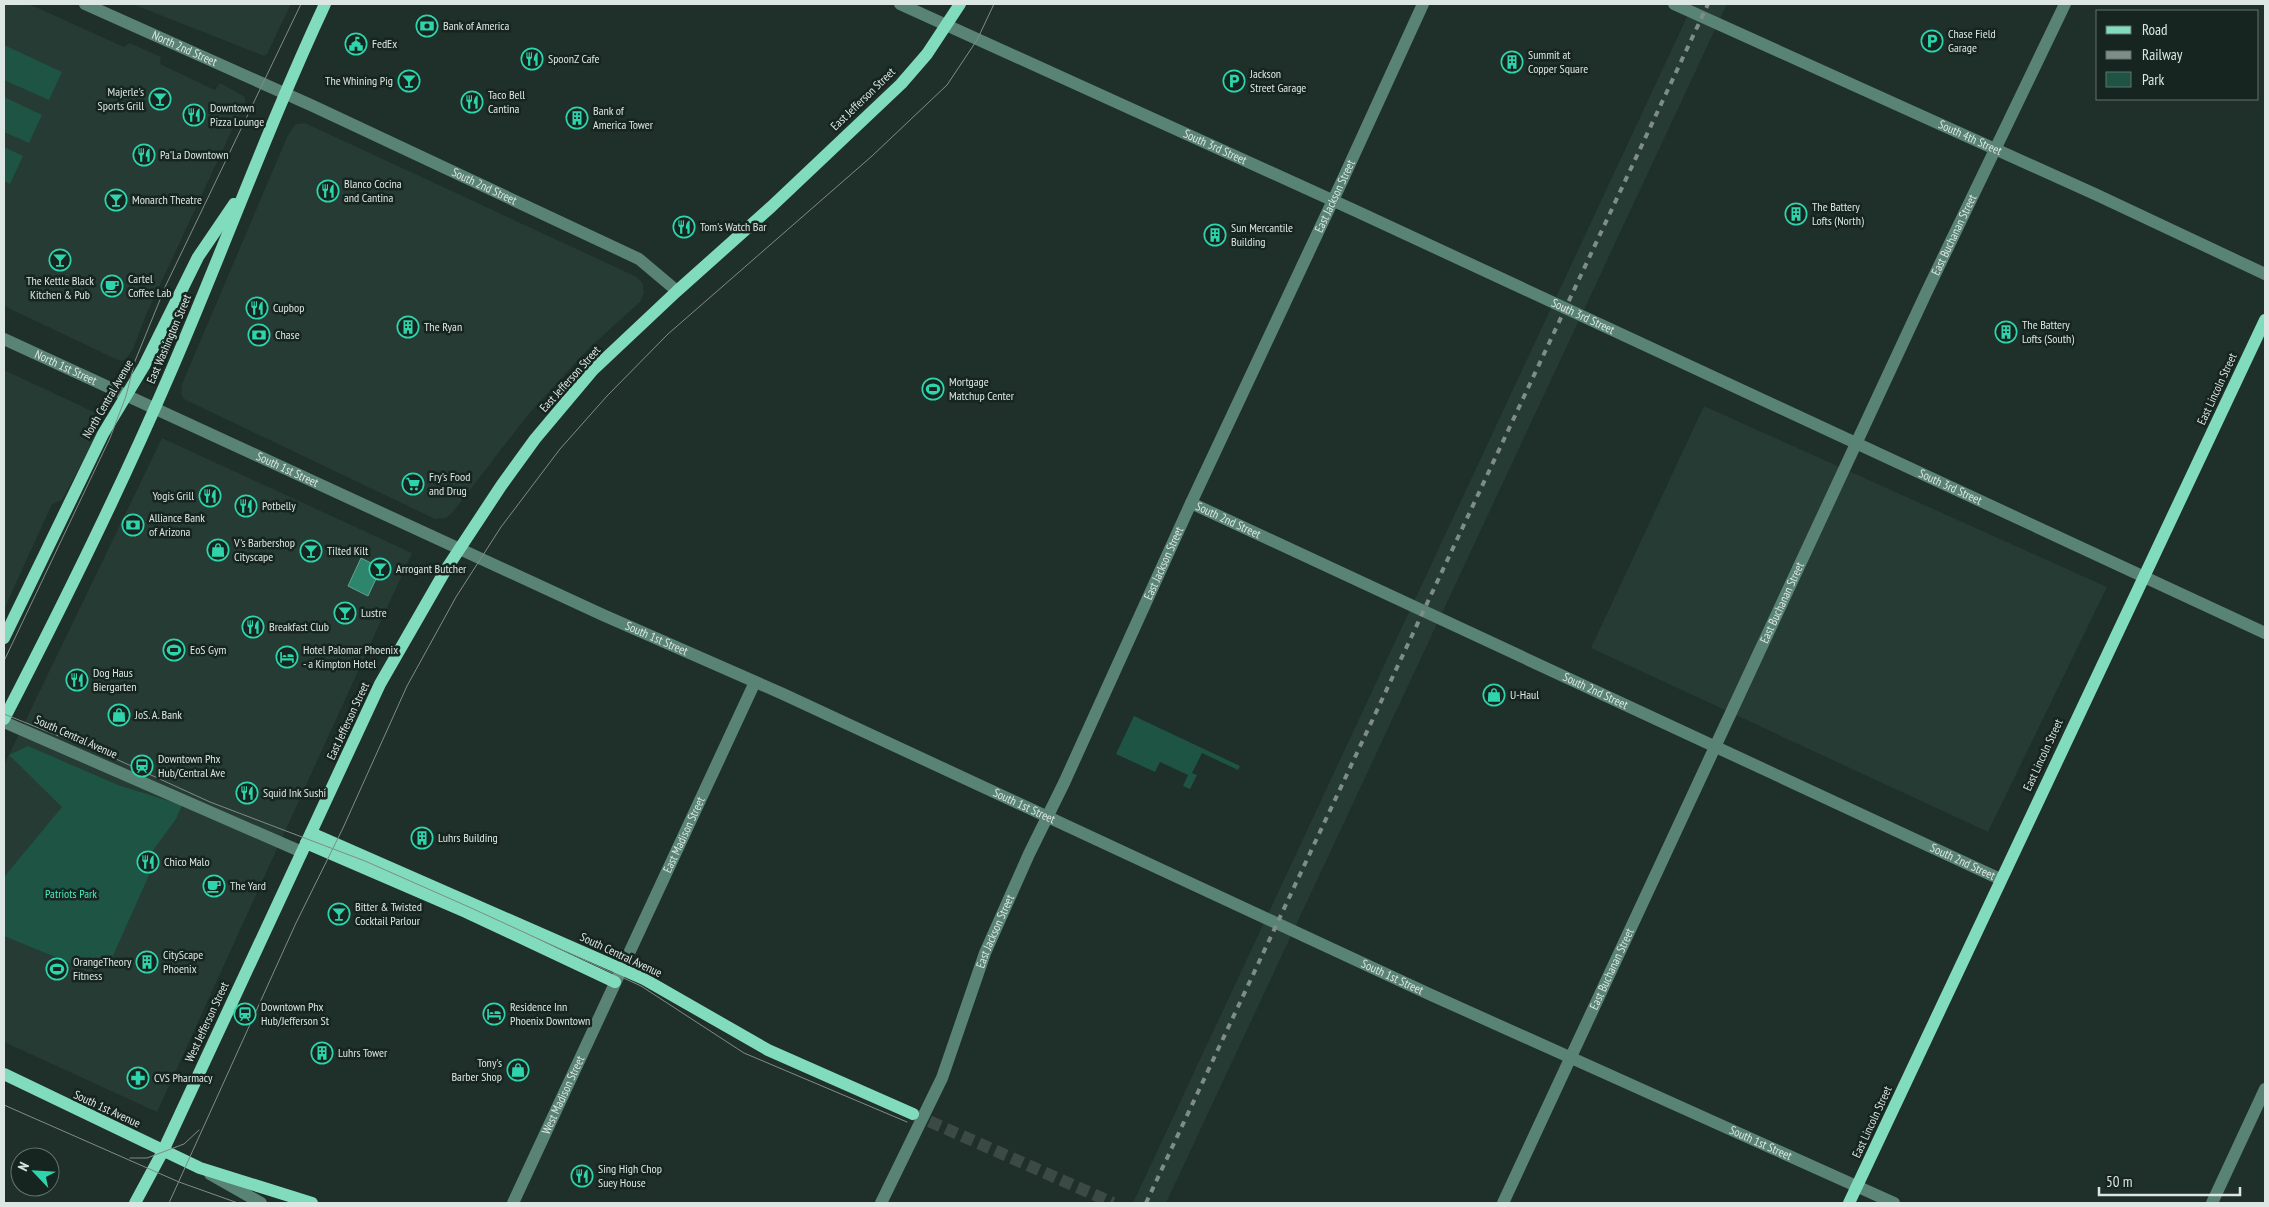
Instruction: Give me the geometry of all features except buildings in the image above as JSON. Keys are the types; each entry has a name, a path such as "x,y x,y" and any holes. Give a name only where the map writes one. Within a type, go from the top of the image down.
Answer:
{"main road":[{"name":"East Washington Street","path":"4,720 62,610 154,409 250,182 284,94 326,4"},
{"name":"East Jefferson Street","path":"306,842 380,684 459,549 512,470 582,384 677,291 771,207 901,84 927,54 960,4"},
{"name":"North Central Avenue","path":"4,638 83,473 144,366 198,258 250,182"},
{"name":"East Lincoln Street","path":"1849,1203 2265,320"},
{"path":"306,842 469,907 614,985"},
{"name":"West Jefferson Street","path":"135,1203 163,1151 306,842"},
{"name":"South Central Avenue","path":"469,907 644,979 768,1050 913,1114"},
{"name":"South 1st Avenue","path":"4,1074 200,1168 312,1203"}],"street":[{"name":"North 2nd Street","path":"85,4 284,94"},
{"name":"South 3rd Street","path":"900,4 1333,201 2265,633"},
{"name":"East Jackson Street","path":"881,1203 942,1078 985,954 1191,503 1423,4"},
{"name":"South 4th Street","path":"1674,4 1995,149 2265,274"},
{"name":"East Buchanan Street","path":"1503,1203 1995,149 2065,4"},
{"name":"South 2nd Street","path":"284,94 639,259 677,291"},
{"name":"North 1st Street","path":"4,339 154,409"},
{"name":"South 1st Street","path":"154,409 603,615 756,682 1572,1058 1894,1203"},
{"name":"South 2nd Street","path":"1191,503 2000,879"},
{"name":"East Madison Street","path":"614,985 756,682"},
{"name":"South Central Avenue","path":"4,720 263,834 306,842"},
{"name":"West Madison Street","path":"513,1203 614,985"},
{"path":"2212,1203 2265,1089"},
{"name":"South 1st Avenue","path":"200,1168 261,1203"}],"shaded area":[{"path":"4,4 29,4 124,47 130,43 161,57 160,64 215,90 219,84 222,84 245,97 245,102 146,315 133,349 125,360 120,361 4,306"},
{"path":"132,4 291,4 267,54 264,56"},
{"path":"1693,4 1727,4 1166,1203 1133,1203"},
{"name":"The Ryan","path":"305,123 637,277 643,284 644,293 640,302 588,349 527,416 453,512 446,518 435,519 192,403 184,399 181,394 182,384 288,135 296,124"},
{"path":"4,370 94,412 98,416 100,429 62,500 52,504 6,605 4,620"},
{"path":"1704,406 2107,587 1988,832 1591,648"},
{"path":"162,438 412,553 157,1112 4,1042 4,765"},
{"path":"361,558 381,568 368,596 348,586"}],"green space":[{"path":"4,45 62,72 49,100 4,80"},
{"path":"4,97 42,115 29,143 4,132"},
{"path":"4,147 23,156 10,184 4,181"},
{"path":"1134,716 1240,766 1238,770 1202,753 1192,773 1197,775 1190,789 1183,786 1188,775 1160,762 1155,772 1116,754"},
{"name":"Patriots Park","path":"28,746 118,785 182,805 176,819 151,853 148,853 140,868 150,873 111,960 103,957 82,963 80,967 4,936 4,877 62,807 9,755"}],"tunnel":[{"path":"913,1114 1113,1203"}],"tram line":[{"path":"4,661 110,438 126,396 135,361 166,285 301,4"},
{"path":"169,1203 296,923 343,828 407,686 456,597 501,527 560,449 607,396 668,334 872,156 947,85 977,40 994,4"},
{"path":"4,714 116,759 210,802 365,861 469,907 641,986 744,1053 907,1122"},
{"path":"4,1105 179,1182 238,1203"},
{"path":"130,1158 147,1158 184,1144 199,1130"}],"railway":[{"path":"1146,1203 1708,4"}],"place":[{"name":"Bank of America","path":"427,26"},
{"name":"Chase Field Garage","path":"1932,41"},
{"name":"FedEx","path":"356,44"},
{"name":"SpoonZ Cafe","path":"532,59"},
{"name":"Summit at Copper Square","path":"1512,62"},
{"name":"The Whining Pig","path":"409,81"},
{"name":"Jackson Street Garage","path":"1234,81"},
{"name":"Majerle's Sports Grill","path":"160,99"},
{"name":"Taco Bell Cantina","path":"472,102"},
{"name":"Downtown Pizza Lounge","path":"194,115"},
{"name":"Bank of America Tower","path":"577,118"},
{"name":"Pa'La Downtown","path":"144,155"},
{"name":"Blanco Cocina and Cantina","path":"328,191"},
{"name":"Monarch Theatre","path":"116,200"},
{"name":"The Battery Lofts (North)","path":"1796,214"},
{"name":"Tom's Watch Bar","path":"684,227"},
{"name":"Sun Mercantile Building","path":"1215,235"},
{"name":"The Kettle Black Kitchen & Pub","path":"60,260"},
{"name":"Cartel Coffee Lab","path":"112,286"},
{"name":"Cupbop","path":"257,308"},
{"name":"The Ryan","path":"408,327"},
{"name":"The Battery Lofts (South)","path":"2006,332"},
{"name":"Chase","path":"259,335"},
{"name":"Mortgage Matchup Center","path":"933,389"},
{"name":"Fry's Food and Drug","path":"413,484"},
{"name":"Yogis Grill","path":"210,496"},
{"name":"Potbelly","path":"246,506"},
{"name":"Alliance Bank of Arizona","path":"133,525"},
{"name":"V's Barbershop Cityscape","path":"218,550"},
{"name":"Tilted Kilt","path":"311,551"},
{"name":"Arrogant Butcher","path":"380,569"},
{"name":"Lustre","path":"345,613"},
{"name":"Breakfast Club","path":"253,627"},
{"name":"EoS Gym","path":"174,650"},
{"name":"Hotel Palomar Phoenix - a Kimpton Hotel","path":"287,657"},
{"name":"Dog Haus Biergarten","path":"77,680"},
{"name":"U-Haul","path":"1494,695"},
{"name":"JoS. A. Bank","path":"119,715"},
{"name":"Downtown Phx Hub/Central Ave","path":"142,766"},
{"name":"Squid Ink Sushi","path":"247,793"},
{"name":"Luhrs Building","path":"422,838"},
{"name":"Chico Malo","path":"148,862"},
{"name":"The Yard","path":"214,886"},
{"name":"Bitter & Twisted Cocktail Parlour","path":"339,914"},
{"name":"CityScape Phoenix","path":"147,962"},
{"name":"OrangeTheory Fitness","path":"57,969"},
{"name":"Downtown Phx Hub/Jefferson St","path":"245,1014"},
{"name":"Residence Inn Phoenix Downtown","path":"494,1014"},
{"name":"Luhrs Tower","path":"322,1053"},
{"name":"Tony's Barber Shop","path":"518,1070"},
{"name":"CVS Pharmacy","path":"138,1078"},
{"name":"Sing High Chop Suey House","path":"582,1176"}]}
